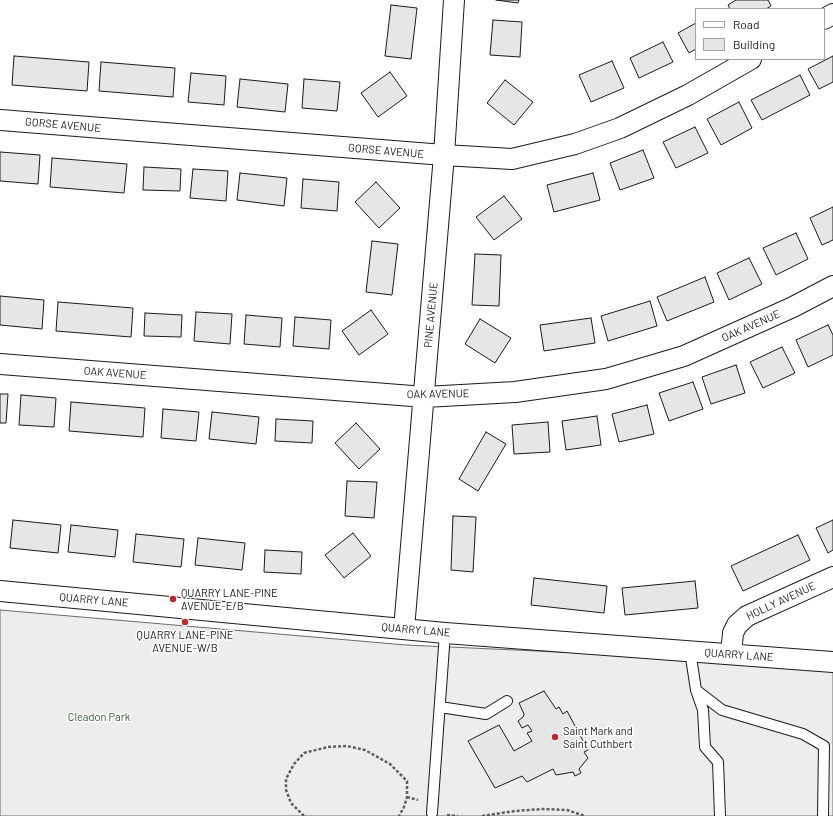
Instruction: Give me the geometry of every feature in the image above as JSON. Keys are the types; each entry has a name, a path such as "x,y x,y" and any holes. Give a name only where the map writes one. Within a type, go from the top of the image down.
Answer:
{"street":[{"name":"PINE AVENUE","path":"404,629 425,397 444,155 454,0"},
{"name":"GORSE AVENUE","path":"0,120 512,159 575,144 626,124 688,95 749,60"},
{"name":"OAK AVENUE","path":"0,364 425,397 515,392 606,379 684,356 793,307 833,286"},
{"name":"HOLLY AVENUE","path":"731,654 733,633 737,625 747,616 833,577"},
{"name":"QUARRY LANE","path":"0,591 404,629 833,662"}],"lane":[{"path":"432,813 445,632"},
{"path":"690,651 696,690 703,710 705,747 718,762 720,816"},
{"path":"696,690 722,710 803,734 828,746 823,816"},
{"path":"440,707 486,714 507,700"}],"path":[{"path":"304,816 291,803 286,790 286,778 294,764 304,753 328,747 347,746 365,750 390,764 407,781 407,797 399,816"},
{"path":"482,816 515,811 543,809 567,810 585,816"}],"shaded area":[{"name":"Cleadon Park","path":"0,610 406,645 668,657 833,670 833,816 0,816"}],"building":[{"path":"496,0 519,0 518,3"},
{"path":"736,0 768,0 771,6 768,8 730,8 728,5"},
{"path":"391,5 417,8 411,59 385,56"},
{"path":"493,20 522,22 520,57 490,55"},
{"path":"695,24 695,50 689,53 678,33"},
{"path":"663,42 673,62 639,78 630,58"},
{"path":"14,56 89,62 87,91 12,85"},
{"path":"833,56 833,82 819,89 808,69"},
{"path":"612,61 624,88 591,102 579,75"},
{"path":"101,62 175,68 173,97 99,91"},
{"path":"390,72 407,96 378,117 361,93"},
{"path":"191,73 226,76 224,105 188,102"},
{"path":"800,75 810,95 762,120 751,100"},
{"path":"240,79 288,84 285,112 237,107"},
{"path":"304,79 340,82 337,111 302,108"},
{"path":"505,80 533,102 514,125 487,103"},
{"path":"739,102 752,128 721,145 707,119"},
{"path":"695,127 708,153 676,168 663,142"},
{"path":"643,150 654,178 620,190 610,163"},
{"path":"0,152 40,155 38,184 0,181"},
{"path":"52,158 127,164 124,193 50,187"},
{"path":"144,167 181,169 180,191 143,190"},
{"path":"193,169 228,171 226,201 190,198"},
{"path":"240,173 287,178 284,206 237,200"},
{"path":"593,173 600,200 554,212 547,185"},
{"path":"303,179 339,182 337,211 301,208"},
{"path":"376,182 400,208 379,228 355,202"},
{"path":"504,196 522,219 494,240 476,217"},
{"path":"833,207 833,240 822,245 810,218"},
{"path":"796,233 808,259 776,275 763,248"},
{"path":"372,241 398,244 392,295 366,292"},
{"path":"475,254 501,255 499,306 472,305"},
{"path":"749,258 762,284 729,300 717,273"},
{"path":"705,277 714,302 667,321 657,297"},
{"path":"0,296 44,300 42,329 0,325"},
{"path":"650,301 657,326 608,341 601,316"},
{"path":"58,302 133,308 131,337 56,331"},
{"path":"371,310 388,334 359,355 342,331"},
{"path":"196,312 232,314 230,344 194,341"},
{"path":"145,313 182,315 181,337 144,336"},
{"path":"246,315 282,318 280,347 244,344"},
{"path":"295,317 331,320 329,349 293,346"},
{"path":"591,318 595,343 544,351 540,325"},
{"path":"480,319 511,338 495,363 465,344"},
{"path":"828,325 833,335 833,355 808,367 796,340"},
{"path":"782,347 795,373 763,388 750,362"},
{"path":"736,365 745,393 711,404 702,377"},
{"path":"693,382 703,409 669,421 659,393"},
{"path":"0,394 8,394 6,423 0,423"},
{"path":"21,395 56,398 54,427 19,425"},
{"path":"71,402 145,408 143,437 69,431"},
{"path":"647,405 654,434 619,442 612,414"},
{"path":"163,409 199,412 196,441 161,438"},
{"path":"212,412 259,417 256,444 209,439"},
{"path":"597,416 601,445 566,450 562,421"},
{"path":"276,419 313,421 312,443 275,441"},
{"path":"548,422 550,452 514,454 512,425"},
{"path":"356,423 380,449 359,469 335,443"},
{"path":"486,432 506,444 478,491 459,479"},
{"path":"347,481 377,482 374,518 345,516"},
{"path":"453,516 476,517 473,572 451,570"},
{"path":"13,520 61,525 58,553 10,548"},
{"path":"833,520 833,550 828,553 816,528"},
{"path":"71,525 118,530 115,557 68,552"},
{"path":"353,533 371,556 344,578 325,555"},
{"path":"136,534 184,539 181,567 133,562"},
{"path":"798,535 810,560 743,591 731,566"},
{"path":"198,538 245,543 242,570 195,565"},
{"path":"265,550 302,552 301,574 264,572"},
{"path":"534,578 607,586 604,613 531,605"},
{"path":"695,581 698,608 625,615 622,588"},
{"name":"Saint Mark and Saint Cuthbert","path":"544,691 556,709 559,707 563,714 567,711 588,750 584,752 588,758 579,769 581,773 575,776 573,772 556,775 553,769 527,782 522,776 495,788 468,741 499,725 514,751 532,741 527,733 532,731 528,725 522,728 518,721 524,714 519,703"}],"place":[{"name":"QUARRY LANE-PINE AVENUE-E/B","path":"173,599"},
{"name":"QUARRY LANE-PINE AVENUE-W/B","path":"185,622"},
{"name":"Saint Mark and Saint Cuthbert","path":"555,737"}]}
